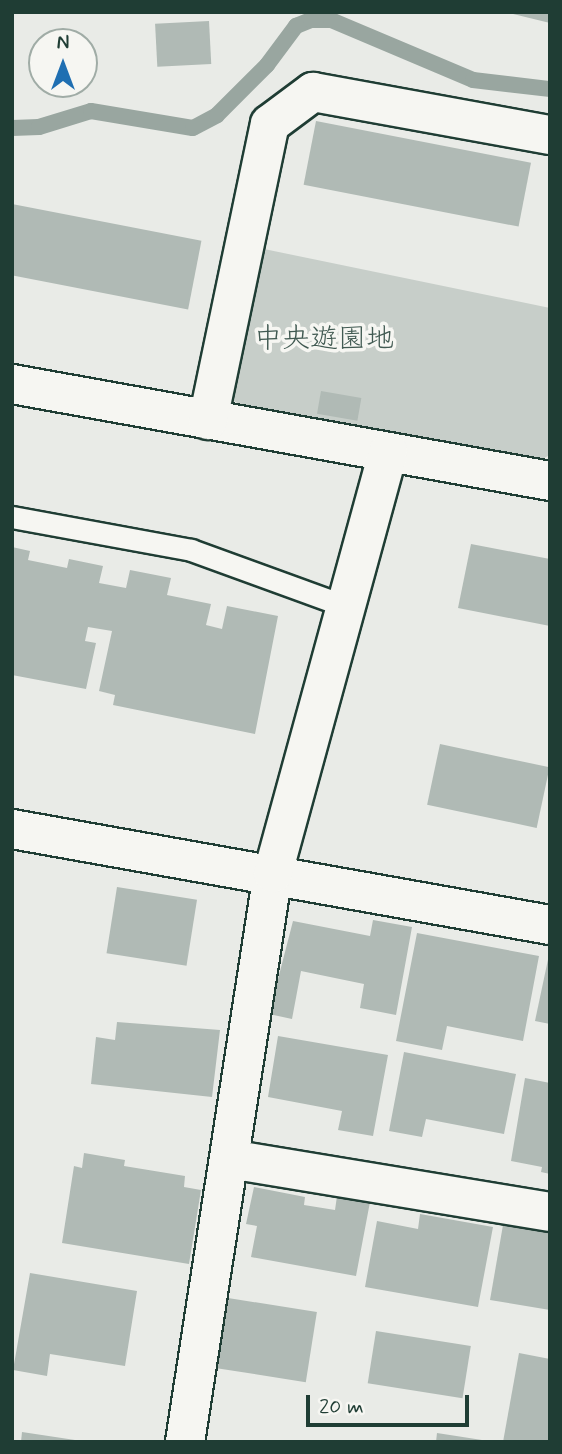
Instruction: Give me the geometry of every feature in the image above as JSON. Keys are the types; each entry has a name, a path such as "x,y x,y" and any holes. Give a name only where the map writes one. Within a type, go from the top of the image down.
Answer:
{"street":[{"path":"208,420 270,124 313,92 550,135"},
{"path":"12,384 550,481"},
{"path":"185,1442 273,873 388,452"},
{"path":"12,829 273,873 550,925"},
{"path":"230,1159 550,1212"}],"lane":[{"path":"12,517 191,550 345,606"}],"green space":[{"name":"中央遊園地","path":"264,249 550,308 550,455 542,459 241,405 232,400"}],"building":[{"path":"550,12 550,23 509,13"},
{"path":"209,21 211,64 157,67 155,24"},
{"path":"316,121 531,163 519,227 304,185"},
{"path":"12,204 201,241 188,310 12,275"},
{"path":"321,391 361,398 357,421 317,414"},
{"path":"471,544 550,559 550,626 458,608"},
{"path":"12,547 30,551 28,560 67,568 69,559 103,566 99,583 126,588 130,570 171,578 167,595 211,604 206,625 222,629 227,606 278,616 255,734 113,705 115,695 99,691 112,631 88,627 85,641 96,643 86,689 12,675"},
{"path":"440,744 550,767 537,828 427,805"},
{"path":"117,887 197,900 187,966 107,953"},
{"path":"373,920 412,927 396,1015 360,1008 364,984 301,971 292,1019 269,1014 293,921 370,936"},
{"path":"417,933 539,956 523,1041 447,1026 442,1050 396,1041"},
{"path":"550,950 550,1024 535,1021"},
{"path":"117,1022 220,1030 212,1097 91,1084 96,1037 115,1040"},
{"path":"278,1036 388,1055 373,1136 338,1130 342,1111 268,1097"},
{"path":"404,1052 516,1074 504,1134 426,1119 422,1137 389,1131"},
{"path":"525,1078 550,1083 550,1174 541,1172 542,1167 511,1161"},
{"path":"84,1153 125,1160 124,1166 185,1176 184,1187 201,1190 189,1264 62,1243 74,1166 82,1168"},
{"path":"254,1187 305,1197 304,1205 335,1210 337,1196 370,1202 356,1276 251,1257 257,1226 246,1224"},
{"path":"420,1214 493,1227 478,1307 365,1287 377,1221 418,1229"},
{"path":"503,1225 550,1233 550,1310 490,1300"},
{"path":"30,1273 137,1291 125,1366 50,1354 47,1376 13,1370"},
{"path":"228,1298 317,1312 306,1382 217,1368"},
{"path":"376,1331 471,1346 463,1398 368,1383"},
{"path":"519,1353 550,1359 550,1442 503,1442"},
{"path":"22,1432 75,1440 75,1442 21,1442"},
{"path":"437,1433 482,1440 436,1442"}],"waterway":[{"path":"12,128 39,127 91,111 193,128 217,115 267,65 296,26 311,20 331,20 473,80 550,89"}]}
